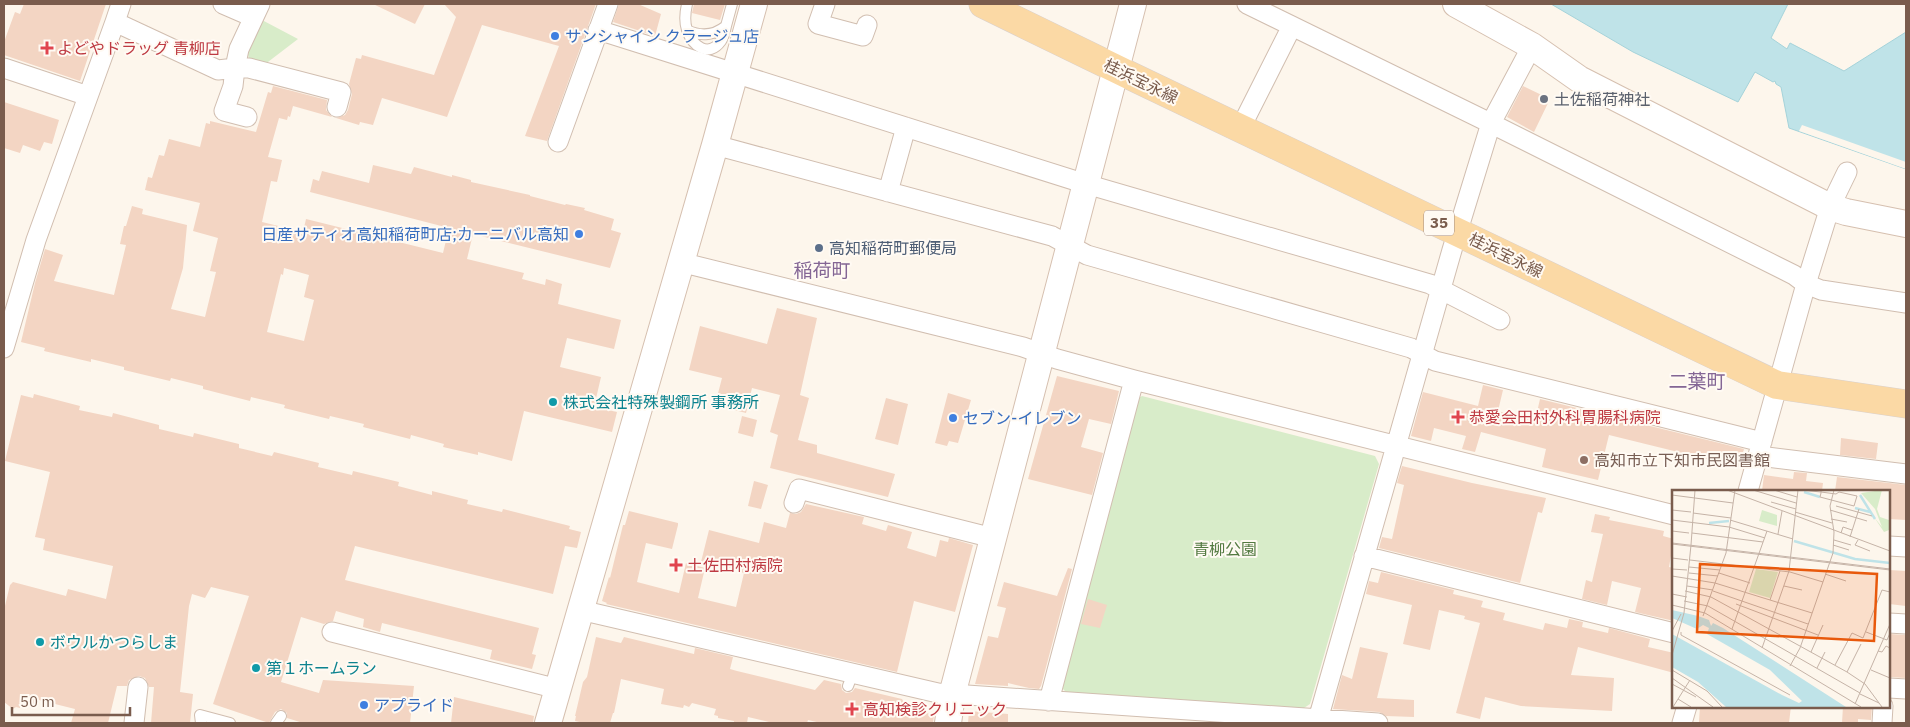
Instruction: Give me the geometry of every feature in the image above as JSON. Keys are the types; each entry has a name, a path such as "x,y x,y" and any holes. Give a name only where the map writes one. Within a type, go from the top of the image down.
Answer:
{"main road":[{"name":"桂浜宝永線","path":"983,4 1116,70 1777,385 1906,404"}],"street":[{"path":"4,348 36,240 121,4"},
{"path":"223,4 257,10 239,49 233,86 224,111 247,117"},
{"path":"558,142 608,4"},
{"path":"548,723 754,4"},
{"path":"825,4 818,24 863,36 867,25"},
{"path":"948,723 952,695 1133,4"},
{"path":"1247,4 1491,123 1794,275 1806,284 1821,290 1906,303"},
{"path":"1456,4 1532,46 1579,79 1830,207 1906,224"},
{"path":"115,22 218,70 249,68 341,92 337,107"},
{"path":"1240,129 1292,26"},
{"path":"598,30 1086,184 1420,282 1441,290 1500,320"},
{"path":"1317,721 1491,123 1532,46"},
{"path":"4,68 88,96"},
{"path":"888,192 906,127"},
{"path":"715,145 1052,236 1087,255 1410,348 1435,361 1760,449 1906,474"},
{"path":"1748,490 1806,284 1830,207 1847,172"},
{"path":"680,262 1023,347 1041,354 1134,380 1672,514"},
{"path":"1049,701 1134,380"},
{"path":"794,503 798,489 876,517 993,538"},
{"path":"1890,546 1906,547"},
{"path":"1364,556 1672,633"},
{"path":"580,610 850,680 938,694 1317,721 1378,723"},
{"path":"1890,623 1906,624"},
{"path":"332,632 558,689"},
{"path":"134,723 138,687"},
{"path":"1890,688 1906,689"},
{"path":"1682,723 1687,707"},
{"path":"1882,723 1883,707"}],"lane":[{"path":"687,4 685,17 687,30 697,47 703,49 711,48 720,43 732,4"},
{"path":"687,30 698,34 712,34 726,26"},
{"path":"200,723 200,715 230,723"}],"green space":[{"path":"262,20 298,39 264,65 249,59 247,50"},
{"name":"青柳公園","path":"1142,396 1375,456 1379,464 1310,704 1304,708 1066,692 1059,685 1135,400"}],"water":[{"path":"1551,4 1788,4 1771,38 1787,49 1790,43 1844,71 1906,32 1906,169 1789,128 1781,87 1775,81 1773,82 1755,72 1738,102 1633,52"}],"pier":[{"path":"1802,125 1906,162 1906,169 1799,131"}],"building":[{"name":"よどやドラッグ 青柳店","path":"24,4 106,4 80,81 4,55 4,42 15,12 20,14"},
{"path":"373,4 425,4 415,24"},
{"path":"444,4 596,4 547,141 525,136 559,46 482,25 447,117 382,98 373,125 360,122 359,125 336,118 345,115 348,110 352,94 349,84 356,58 361,59 362,55 434,75 456,17"},
{"path":"619,4 638,4 661,14 655,36 613,22"},
{"path":"694,4 725,4 720,20 692,13"},
{"path":"273,86 327,100 326,110 332,117 293,106 290,117 288,116 287,120 279,118 268,157 282,160 277,182 271,181 262,222 303,232 306,219 443,253 449,228 310,192 313,179 319,181 322,171 369,183 373,165 411,174 414,167 452,177 452,175 471,180 471,182 565,205 585,208 584,210 614,219 611,230 621,233 610,268 473,234 467,259 524,273 522,279 545,285 546,279 562,284 558,304 621,320 614,349 567,338 560,367 601,377 594,407 617,412 612,432 524,411 512,461 478,452 478,455 443,447 444,444 411,435 410,439 363,427 364,424 330,416 329,419 284,408 285,405 251,397 250,401 203,389 203,386 171,378 170,381 124,370 124,367 91,359 91,362 44,351 45,348 21,342 45,249 63,255 54,281 114,295 126,245 120,244 124,226 126,226 132,206 143,209 142,214 187,225 183,268 171,309 205,317 216,272 210,271 218,238 193,231 200,203 145,190 148,177 152,178 159,155 164,156 169,139 200,147 206,123 210,124 210,121 256,132 268,92 271,93","holes":["284,268 309,275 304,297 314,300 304,341 267,332"]},
{"path":"1523,86 1550,99 1534,132 1507,117"},
{"path":"4,102 59,120 52,144 44,142 40,151 23,145 20,153 4,148"},
{"path":"777,308 817,318 800,395 809,398 798,440 817,445 817,453 895,474 888,497 770,468 778,435 770,432 780,395 752,388 746,413 715,405 722,378 689,370 700,326 767,344"},
{"path":"1057,376 1119,391 1111,424 1089,419 1081,447 1103,453 1092,495 1028,479"},
{"path":"1483,385 1503,390 1498,411 1535,421 1540,399 1744,449 1739,467 1609,435 1598,480 1542,467 1546,449 1481,432 1475,452 1462,449 1466,436 1434,428 1431,441 1411,436 1423,392 1478,406"},
{"name":"セブン-イレブン","path":"948,393 971,400 958,443 949,441 947,446 935,443"},
{"path":"34,394 80,406 79,410 112,417 113,413 159,425 159,429 193,437 194,433 239,444 239,448 272,456 274,452 319,463 318,467 352,475 353,471 399,482 398,486 432,495 432,491 468,500 467,504 502,512 503,509 570,526 569,529 581,532 577,548 565,546 553,594 355,546 345,580 539,628 532,654 536,655 532,669 490,659 492,650 382,623 380,632 363,627 364,619 336,611 333,621 324,624 301,617 281,682 319,693 323,680 414,686 410,723 303,723 287,718 287,713 281,709 275,712 269,723 213,704 249,596 211,587 205,598 192,594 189,606 180,692 193,694 190,723 151,723 154,687 149,687 145,678 139,676 129,680 127,686 117,686 108,723 71,723 75,709 39,700 38,705 21,701 20,708 16,707 13,709 4,702 4,610 10,585 13,582 66,596 68,589 106,599 113,566 43,550 45,539 35,537 50,472 5,461 21,395 33,398"},
{"path":"886,398 908,404 898,445 875,439"},
{"path":"742,416 757,420 753,437 738,433"},
{"path":"1841,438 1878,443 1876,459 1840,455"},
{"path":"1402,466 1546,498 1542,513 1538,512 1520,583 1379,548 1382,537 1392,539 1404,485 1397,483"},
{"path":"1794,472 1807,473 1806,481 1823,483 1822,490 1762,490 1764,475 1793,479"},
{"path":"1837,477 1906,485 1906,520 1890,519 1890,490 1835,490"},
{"path":"754,481 768,485 761,509 748,506"},
{"path":"806,504 864,517 862,524 886,531 888,525 912,532 907,548 936,557 940,540 948,542 949,538 973,545 955,612 914,601 897,672 606,604 602,601 610,578 623,525 625,525 629,511 678,523 672,549 646,543 637,582 679,593 686,563 705,568 698,598 736,607 744,573 701,562 709,530 759,543 764,522 786,528 790,513 796,514 801,512"},
{"path":"1595,514 1610,517 1609,520 1664,531 1663,536 1672,538 1669,567 1672,568 1672,621 1635,612 1641,588 1612,581 1607,605 1582,599 1586,580 1592,582 1603,534 1591,532"},
{"path":"1068,568 1072,569 1039,689 1008,683 1008,686 975,684 988,636 998,638 1006,608 997,606 1004,582 1057,596"},
{"path":"1890,570 1906,571 1906,606 1890,604"},
{"path":"1381,572 1454,590 1453,594 1483,601 1481,607 1505,613 1503,620 1543,630 1545,623 1567,628 1569,619 1583,622 1582,627 1608,633 1609,628 1650,639 1648,647 1672,653 1672,672 1578,647 1571,675 1614,678 1612,711 1521,706 1485,697 1480,719 1456,713 1480,623 1464,619 1465,616 1439,610 1430,650 1403,644 1412,605 1366,594 1369,581 1378,583"},
{"path":"1088,599 1107,605 1100,628 1081,624"},
{"path":"1890,634 1906,635 1906,678 1890,677"},
{"path":"596,637 621,643 624,637 694,654 695,648 733,657 730,669 737,671 815,690 824,680 841,684 842,690 846,693 852,692 855,688 902,699 907,708 934,715 933,723 821,723 808,720 807,723 773,723 748,717 747,723 734,723 734,721 718,718 718,716 714,715 716,709 692,703 689,707 684,705 683,708 661,704 664,689 621,679 610,723 575,721 583,682 587,677"},
{"path":"1360,647 1388,653 1377,698 1414,700 1414,717 1386,716 1379,712 1333,709 1342,675 1352,679"},
{"path":"454,697 534,716 533,723 451,723"},
{"path":"1700,707 1791,707 1789,723 1699,722"},
{"path":"1843,707 1872,707 1871,720 1858,719 1858,723 1842,723"},
{"path":"969,711 1008,714 1008,723 968,723"}],"place":[{"name":"サンシャイン クラージュ店","path":"555,36"},
{"name":"よどやドラッグ 青柳店","path":"47,48"},
{"name":"土佐稲荷神社","path":"1544,99"},
{"name":"日産サティオ高知稲荷町店;カーニバル高知","path":"579,234"},
{"name":"高知稲荷町郵便局","path":"819,248"},
{"name":"株式会社特殊製鋼所 事務所","path":"553,402"},
{"name":"恭愛会田村外科胃腸科病院","path":"1458,417"},
{"name":"セブン-イレブン","path":"953,418"},
{"name":"高知市立下知市民図書館","path":"1584,460"},
{"name":"土佐田村病院","path":"676,565"},
{"name":"ボウルかつらしま","path":"40,642"},
{"name":"第１ホームラン","path":"256,668"},
{"name":"アプライド","path":"364,705"},
{"name":"高知検診クリニック","path":"852,709"}],"district":[{"name":"稲荷町","path":"822,270"},
{"name":"二葉町","path":"1697,381"}]}
